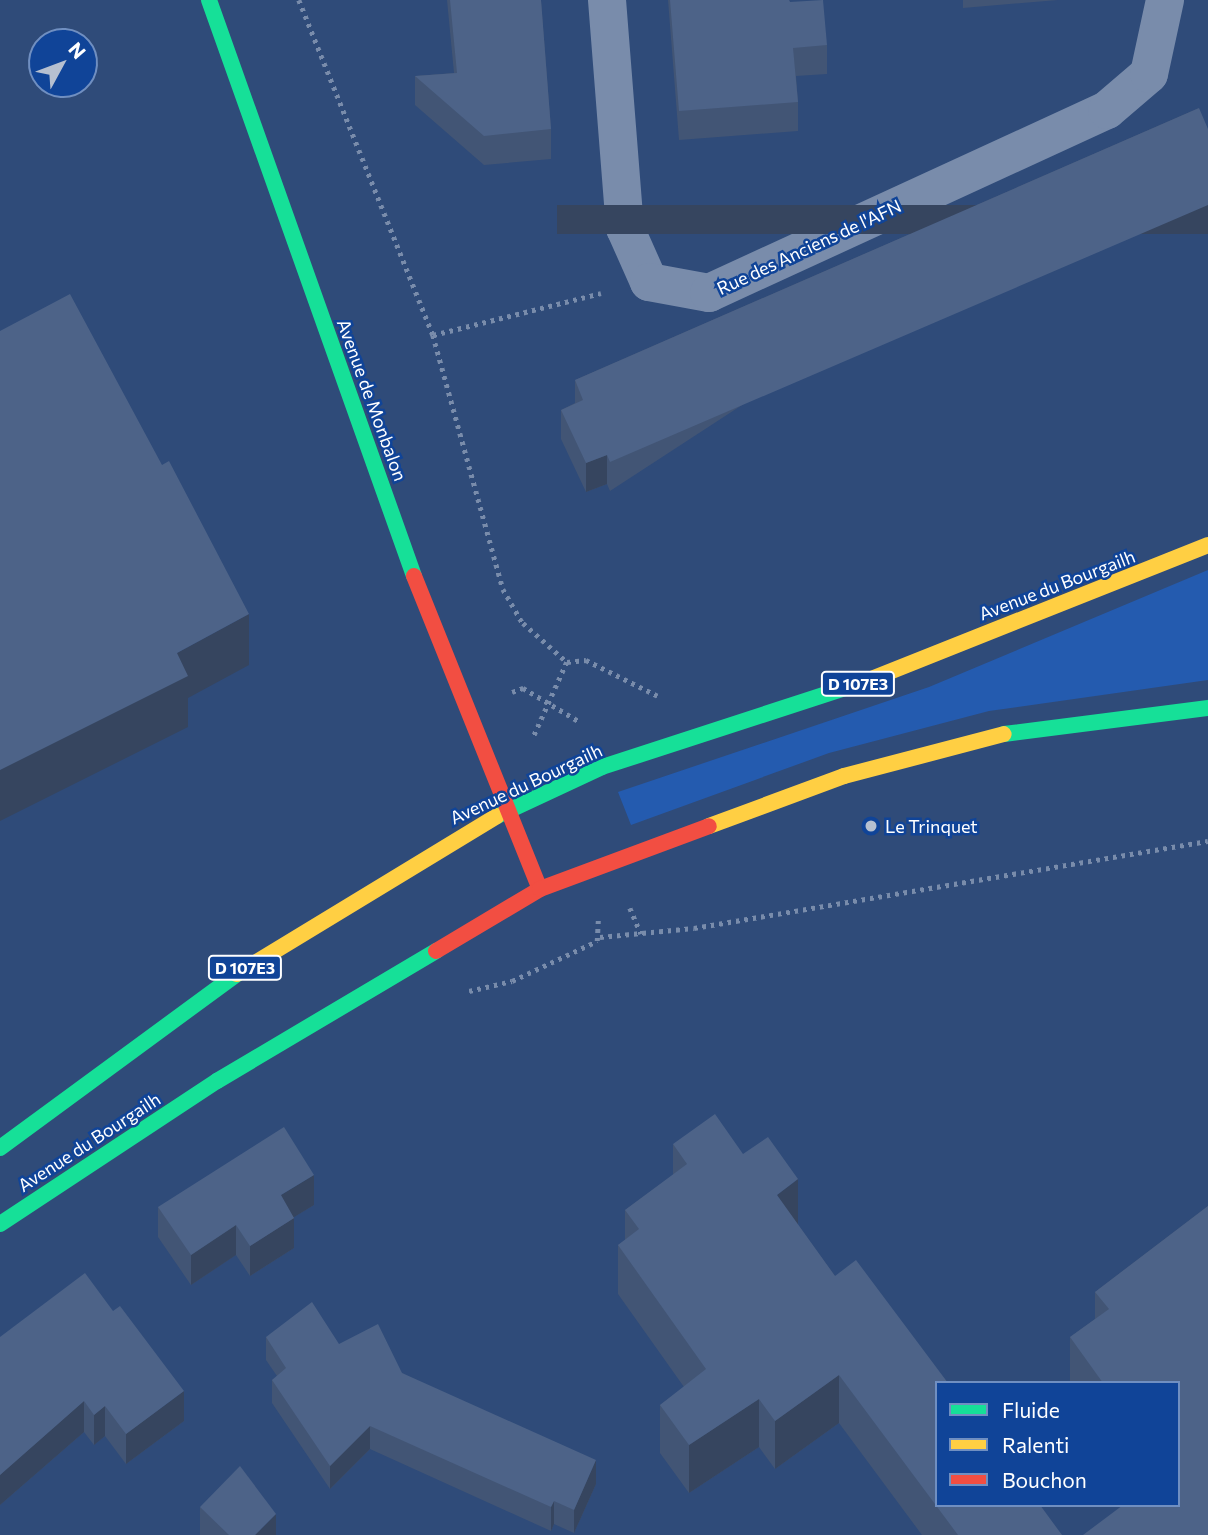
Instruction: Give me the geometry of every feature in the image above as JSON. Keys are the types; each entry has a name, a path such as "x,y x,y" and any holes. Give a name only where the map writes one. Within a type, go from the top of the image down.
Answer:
{"main road":[{"name":"Avenue de Monbalon","path":"209,0 505,811 540,890"},
{"name":"Avenue du Bourgailh","path":"0,1148 195,1000 505,811 602,767 733,727 1208,545"},
{"name":"Avenue du Bourgailh","path":"0,1224 216,1081 540,890 844,776 1008,733 1208,708"}],"street":[{"path":"607,0 625,228 649,282"},
{"name":"Rue des Anciens de l'AFN","path":"649,282 709,293 1107,110 1149,74 1165,0"}],"path":[{"path":"299,0 433,335 503,589 523,623 568,662 586,660 733,727"},
{"path":"433,335 649,282"},
{"path":"549,791 529,746 568,662"},
{"path":"600,937 734,922 1208,841"}],"shaded area":[{"path":"1208,570 1208,680 989,711 829,753 631,825 618,792 929,687"}],"building":[{"path":"450,0 541,0 551,129 484,136 415,76 457,73"},
{"path":"670,0 823,0 827,45 793,48 798,102 679,111"},
{"path":"1199,108 1208,129 1208,205 610,462 607,455 586,463 561,410 583,400 575,380"},
{"path":"70,294 162,465 169,461 249,614 177,653 188,676 0,770 0,331"},
{"path":"715,1114 743,1154 768,1137 798,1179 777,1195 835,1276 856,1260 947,1381 935,1381 935,1504 839,1375 775,1421 759,1399 689,1445 660,1405 706,1369 618,1245 639,1229 625,1210 687,1164 673,1144"},
{"path":"284,1127 314,1175 281,1195 294,1218 250,1246 236,1225 191,1255 158,1207"},
{"path":"1208,1206 1208,1535 1083,1535 1120,1507 1180,1507 1180,1381 1102,1381 1070,1337 1109,1309 1095,1292"},
{"path":"85,1273 113,1311 120,1306 184,1391 126,1434 105,1406 94,1415 84,1401 0,1475 0,1337"},
{"path":"312,1302 339,1344 378,1324 402,1373 596,1460 574,1510 554,1501 551,1507 370,1426 330,1466 272,1380 286,1368 266,1337"},
{"path":"240,1466 276,1514 255,1535 229,1535 200,1507"},
{"path":"937,1507 1041,1507 1062,1535 958,1535"}],"traffic: fast":[{"path":"209,0 414,576"},
{"path":"497,816 602,767 869,680"},
{"path":"1004,734 1208,708"},
{"path":"0,1224 217,1081 436,951"},
{"path":"0,1148 237,974"}],"traffic: slow":[{"path":"869,680 1208,545"},
{"path":"709,826 844,776 1004,734"},
{"path":"237,974 497,816"}],"traffic: jam":[{"path":"414,576 540,889"},
{"path":"436,951 540,889 709,826"}],"place":[{"name":"Le Trinquet","path":"871,826"}]}
